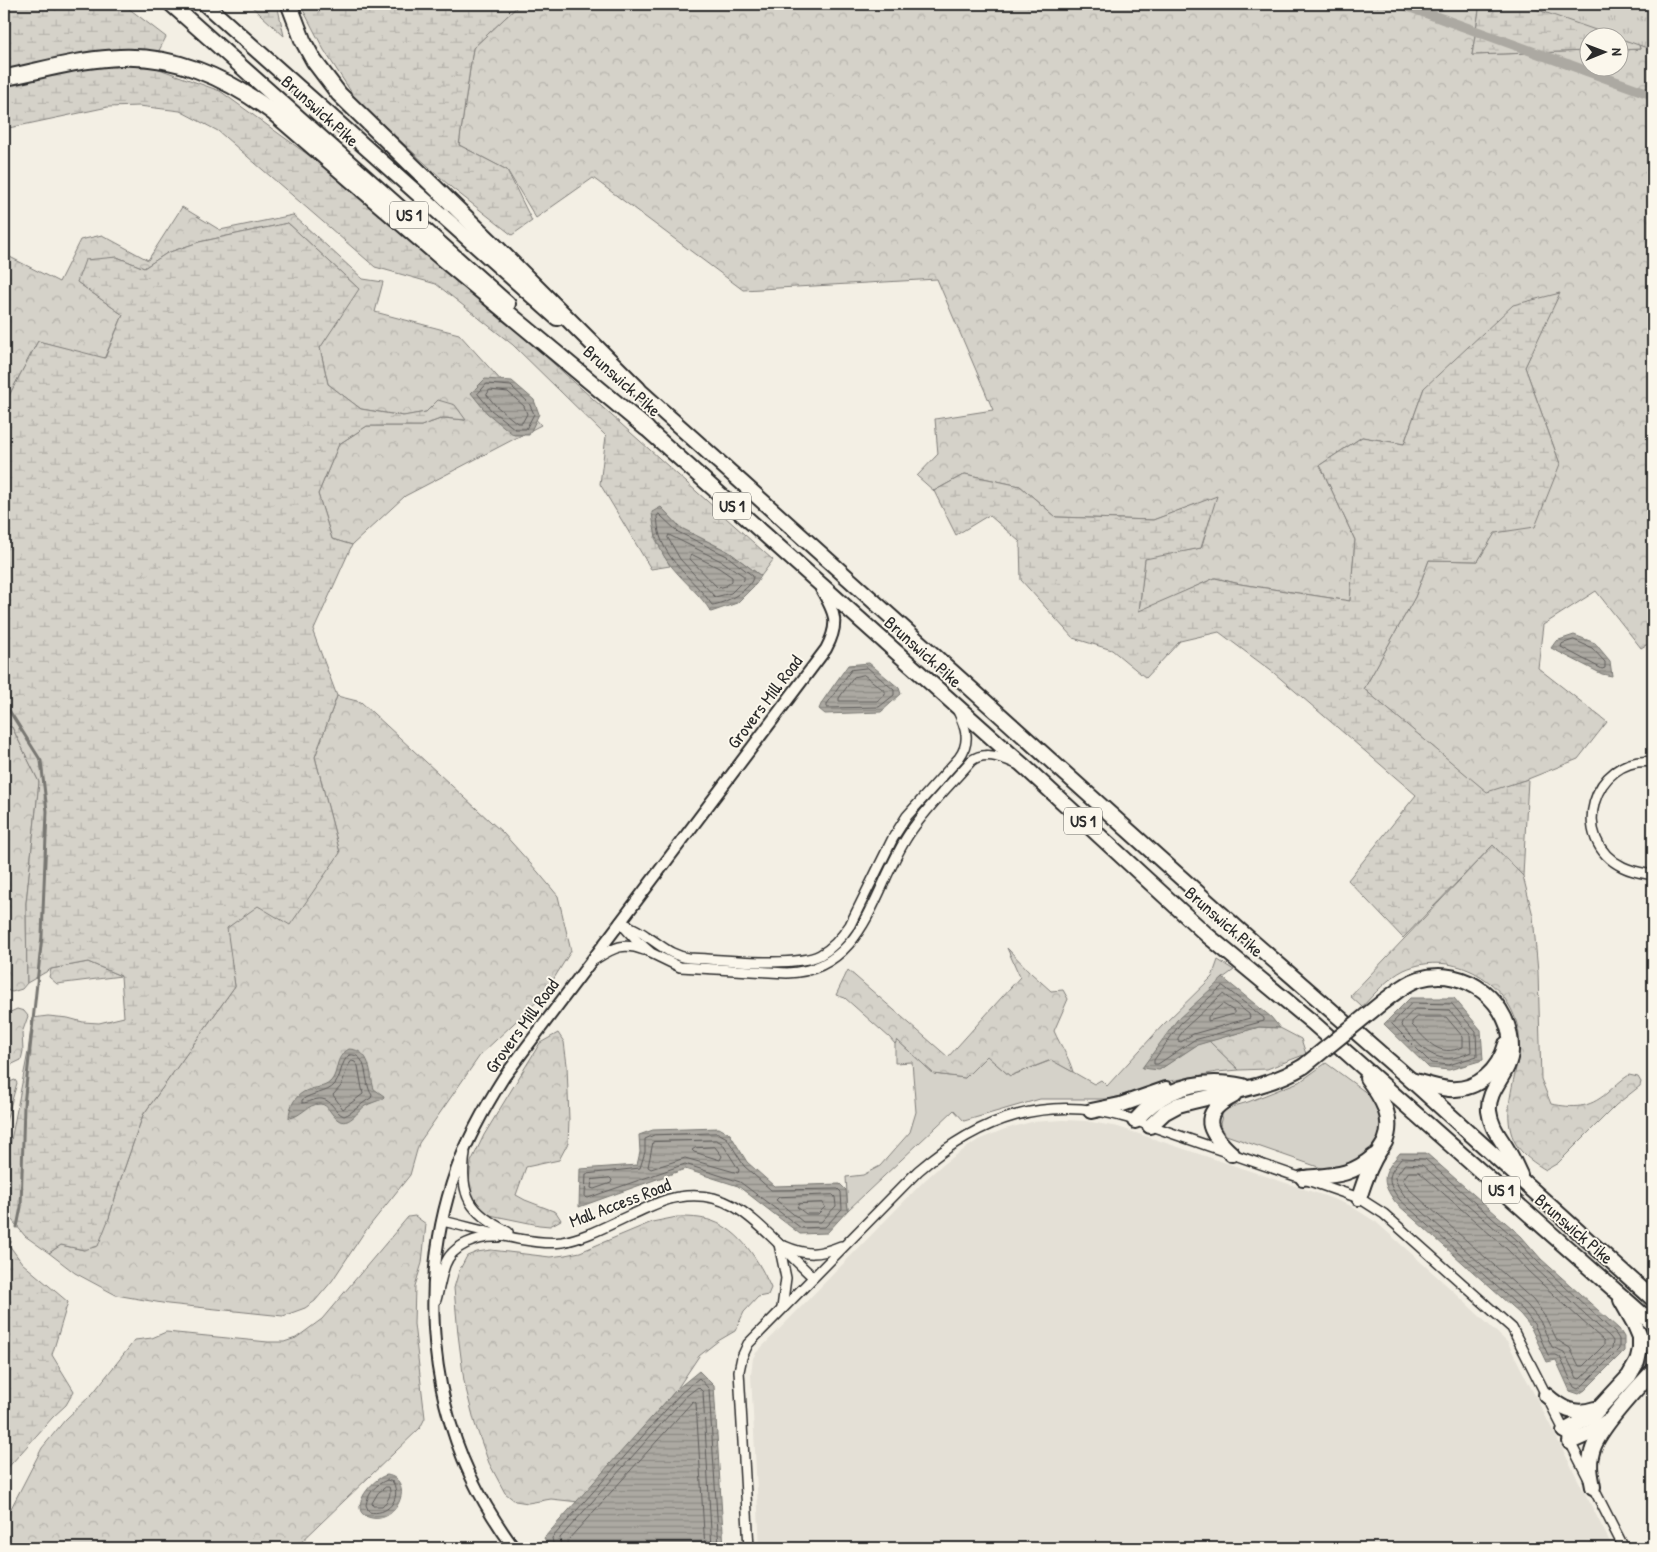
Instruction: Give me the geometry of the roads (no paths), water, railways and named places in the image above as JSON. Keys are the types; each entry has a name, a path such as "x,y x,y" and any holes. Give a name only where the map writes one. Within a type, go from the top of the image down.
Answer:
{"highway":[{"name":"Brunswick Pike","path":"171,4 1027,769 1207,934 1276,991 1653,1324"},
{"name":"Brunswick Pike","path":"205,4 638,389 1238,930 1411,1080 1653,1300"},
{"path":"212,4 228,23"},
{"path":"289,4 310,54 339,94 638,389"},
{"path":"4,78 114,57 159,60 184,65 228,82 274,113 443,259 646,428"},
{"path":"1150,1126 1164,1112 1178,1105 1275,1081 1304,1066 1384,1001 1404,986 1420,978 1431,976 1455,978 1476,986 1485,992 1498,1005 1506,1021 1511,1054 1506,1071 1494,1088 1489,1108 1492,1127 1508,1150 1525,1184"},
{"path":"1411,1080 1453,1089 1466,1088 1481,1081 1490,1073 1502,1056 1507,1037 1506,1021"},
{"path":"1349,1055 1381,1098 1387,1116 1387,1135 1367,1175 1359,1198"},
{"path":"1092,1111 1120,1105 1165,1089 1189,1085 1228,1083 1249,1087"},
{"path":"1135,1121 1159,1098 1189,1085"},
{"path":"1232,1154 1218,1141 1213,1133 1211,1116 1221,1102 1249,1087"},
{"path":"1303,1178 1347,1173 1360,1168 1377,1154"},
{"path":"1567,1436 1590,1417 1632,1373 1640,1354 1638,1334 1614,1289"},
{"path":"1593,1487 1590,1468 1592,1452 1612,1419 1653,1371"},
{"path":"1546,1395 1559,1406 1576,1412 1584,1412 1600,1407"},
{"path":"1567,1436 1588,1434 1612,1419"}],"street":[{"name":"Grovers Mill Road","path":"514,1548 484,1502 471,1477 451,1425 442,1391 437,1364 434,1310 435,1275 442,1221 448,1197 466,1144 504,1077 826,649 834,630 835,618 832,608 819,584"},
{"path":"620,922 681,957 788,962 818,956 830,949 850,926 893,838 907,816 965,749 966,727 954,704"},
{"path":"590,962 608,952 626,945 632,945 671,963 690,968 787,974 812,970 831,960 853,940 870,912 908,835 971,761 976,757 993,756 1027,769"},
{"path":"1653,762 1632,763 1611,774 1598,792 1592,815 1596,839 1611,859 1621,867 1633,872 1653,875"},
{"path":"620,922 651,953"},
{"path":"749,1548 740,1366 742,1356 748,1344 918,1171 936,1156 982,1127 1028,1112 1053,1110 1092,1111 1121,1116 1359,1198 1384,1214 1512,1328 1624,1548"},
{"path":"466,1144 463,1180 470,1204 487,1221 521,1239"},
{"name":"Mall Access Road","path":"442,1221 521,1239 548,1243 571,1240 663,1201 693,1196 722,1200 749,1215 813,1277"},
{"path":"434,1310 445,1265 456,1250 468,1242 482,1238 521,1239"},
{"path":"779,1244 793,1250 814,1254 823,1253 846,1244"},
{"path":"779,1244 786,1278 782,1308"}],"water":[{"path":"485,379 512,381 534,400 539,414 529,435 514,435 487,413 471,393"},
{"path":"661,507 681,528 729,552 761,576 756,584 737,603 711,612 667,561 658,541 652,512"},
{"path":"1574,635 1595,643 1610,661 1612,676 1602,674 1551,648 1556,641"},
{"path":"869,663 899,688 901,694 881,712 825,714 819,709 848,665"},
{"path":"1223,978 1271,1017 1280,1028 1259,1027 1197,1045 1159,1070 1142,1068 1177,1020"},
{"path":"1410,998 1454,998 1481,1030 1483,1060 1449,1070 1429,1068 1384,1024"},
{"path":"349,1049 362,1053 366,1058 374,1089 384,1096 383,1099 365,1106 354,1117 344,1122 337,1119 326,1106 320,1104 311,1106 289,1118 292,1105 297,1097 304,1092 330,1082 341,1057"},
{"path":"719,1128 730,1134 747,1162 774,1186 840,1184 846,1190 848,1210 827,1233 800,1234 738,1186 685,1169 579,1207 580,1169 637,1165 640,1152 639,1135 653,1130"},
{"path":"1400,1153 1426,1153 1521,1236 1541,1259 1619,1329 1624,1337 1624,1351 1585,1390 1579,1394 1570,1391 1556,1360 1547,1362 1530,1326 1520,1314 1396,1203 1387,1188 1385,1177 1390,1166"},
{"path":"699,1371 714,1386 724,1548 550,1548 544,1538 677,1389"},
{"path":"387,1475 396,1479 400,1485 399,1502 387,1515 378,1518 368,1517 362,1513 360,1508 361,1501 375,1482"}],"waterway":[{"path":"1401,4 1653,95"},
{"path":"4,705 41,761 47,811 42,936 24,1105 21,1207 17,1227"},
{"path":"4,1257 10,1242"}]}
